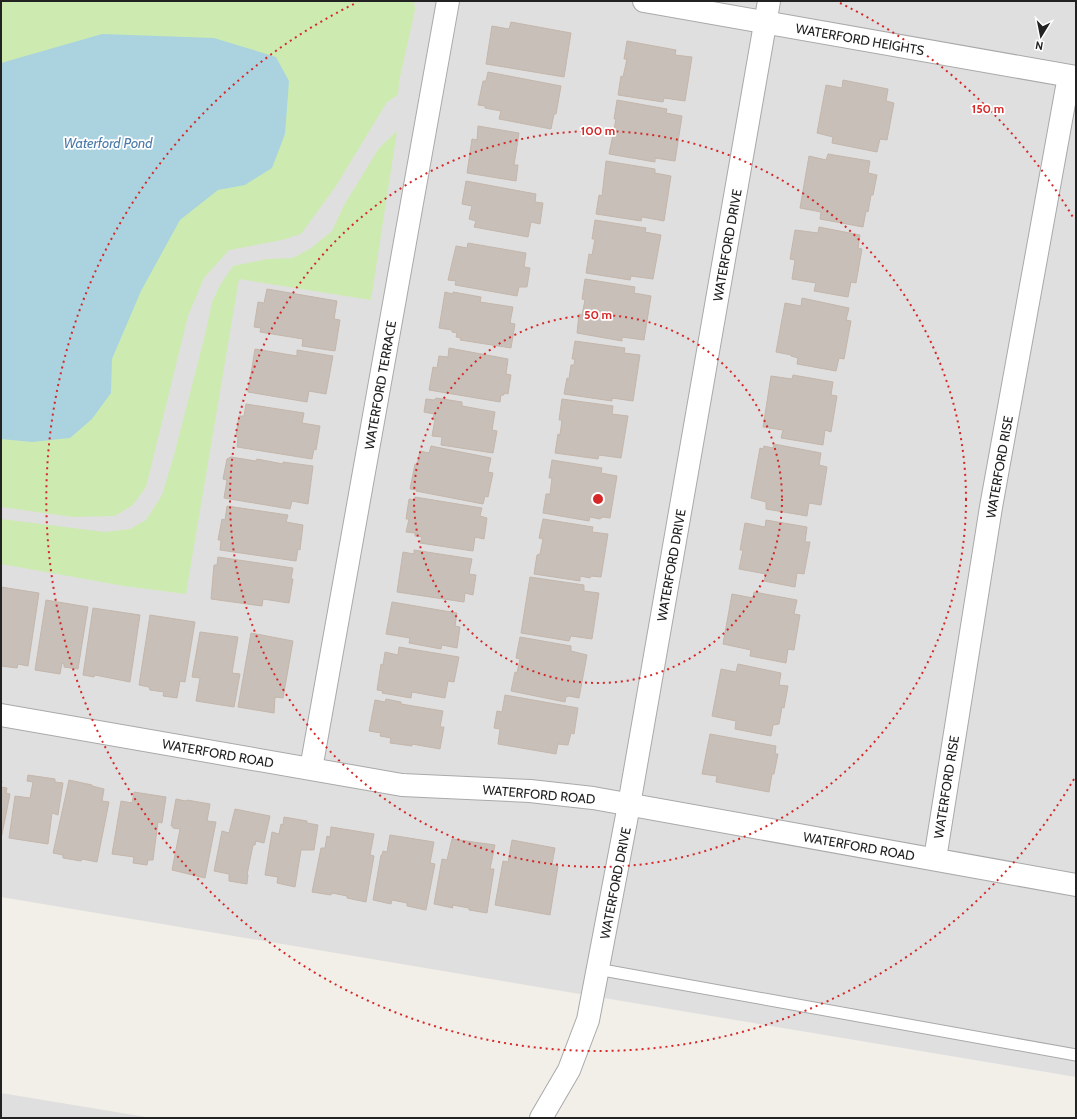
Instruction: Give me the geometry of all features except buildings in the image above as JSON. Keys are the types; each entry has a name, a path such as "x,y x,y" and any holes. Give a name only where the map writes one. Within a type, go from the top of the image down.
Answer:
{"street":[{"name":"WATERFORD TERRACE","path":"311,769 448,1"},
{"name":"WATERFORD HEIGHTS","path":"644,1 1072,76"},
{"name":"WATERFORD DRIVE","path":"541,1118 569,1070 588,1020 597,969 607,929 630,805 769,1"},
{"name":"WATERFORD RISE","path":"935,859 991,507 1072,76"},
{"name":"WATERFORD ROAD","path":"1,715 402,785 530,791 593,798 1076,884"}],"lane":[{"path":"597,969 1076,1055"}],"shaded area":[{"path":"1,1 1076,1 1076,1077 1,897"},
{"path":"1,1093 152,1118 1,1118"}],"green space":[{"path":"1,1 414,1 415,10 399,82 398,95 387,102 336,186 301,234 282,240 229,250 204,278 188,316 146,487 133,505 115,516 73,517 1,507"},
{"path":"397,131 371,300 239,279 186,594 124,586 1,564 1,519 105,532 130,529 146,520 162,495 174,455 212,302 220,285 233,266 267,259 293,258 311,248 332,231 344,205 379,148"}],"water":[{"name":"Waterford Pond","path":"102,34 214,38 276,57 289,81 285,134 272,168 245,185 218,190 180,220 141,291 112,359 111,393 92,419 70,438 32,442 1,439 1,63"}]}
